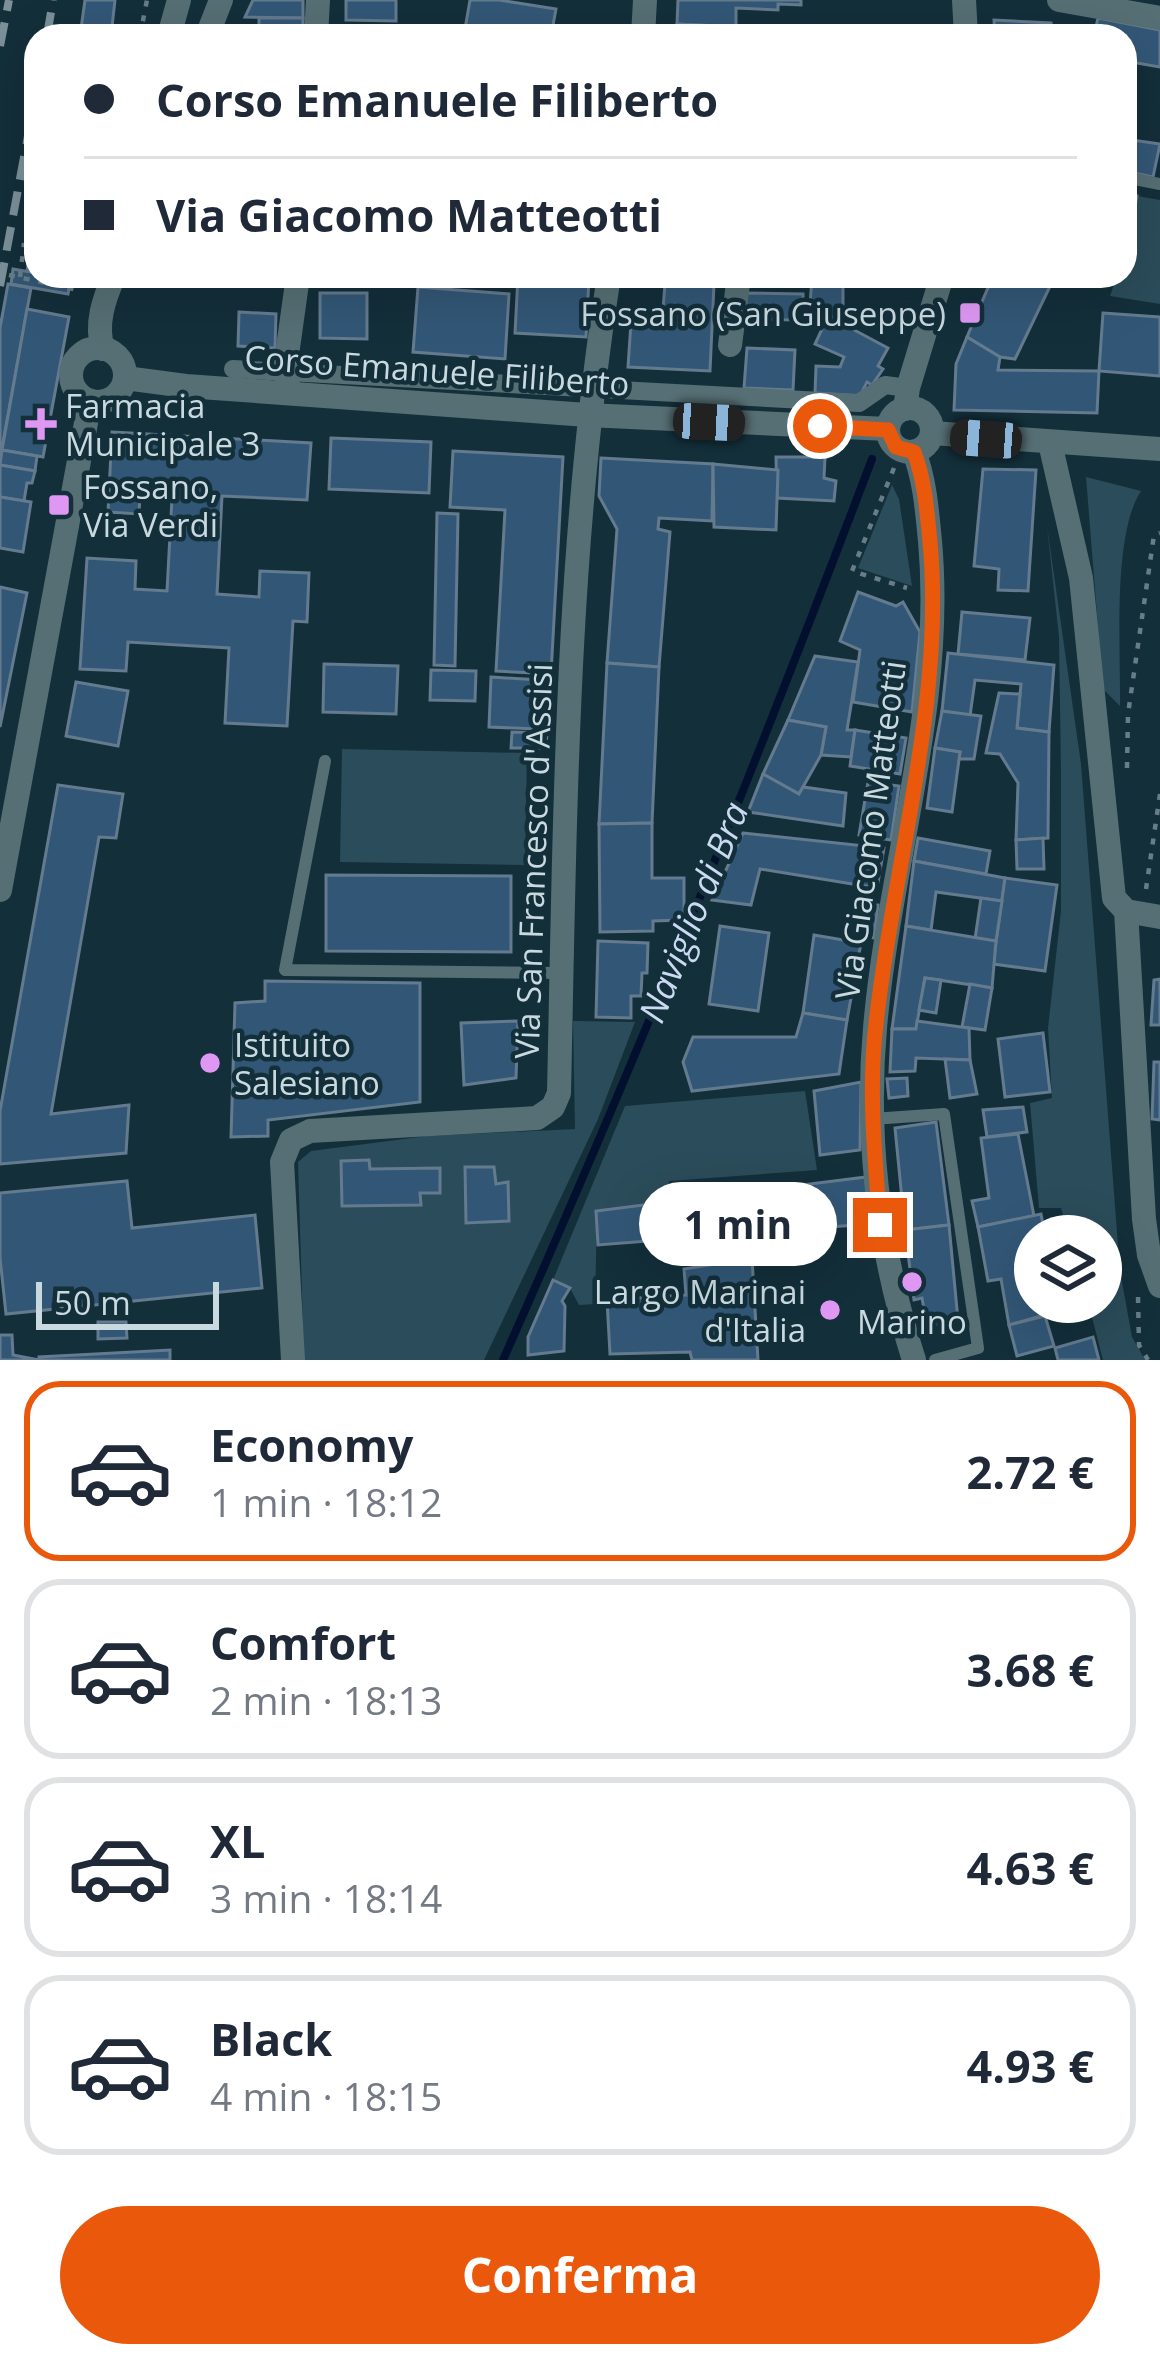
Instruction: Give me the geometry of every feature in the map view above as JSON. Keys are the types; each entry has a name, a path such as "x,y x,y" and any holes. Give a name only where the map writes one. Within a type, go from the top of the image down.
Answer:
{"street":[{"path":"1059,0 1160,18"},
{"path":"103,349 85,351 73,364 75,391 90,401 113,398 125,378 122,362 103,349 98,334 109,288"},
{"path":"287,380 297,288"},
{"name":"Via San Francesco d'Assisi","path":"292,1360 283,1162 291,1141 310,1131 537,1118 553,1107 559,1094 565,791 587,415 607,288"},
{"path":"730,345 737,288"},
{"path":"907,399 925,415 909,441 893,416 907,399 939,288"},
{"name":"Corso Emanuele Filiberto","path":"233,369 287,380 587,415 909,441 1160,448"},
{"name":"Corso Emanuele Filiberto","path":"125,378 186,386 287,380 592,386 859,403 885,385 907,399"},
{"path":"0,890 90,401"},
{"name":"Via Giacomo Matteotti","path":"909,441 926,501 934,587 918,762 875,1027 872,1119 880,1225 914,1360"},
{"path":"1050,443 1081,578 1114,898 1143,915 1144,1219 1160,1286"}],"lane":[{"path":"325,761 284,970 561,974"},
{"path":"872,1119 944,1114 978,1348 935,1360"}],"path":[{"path":"20,278 24,250"},
{"path":"9,275 24,278"},
{"path":"909,441 852,571 934,587"},
{"path":"1126,772 1128,714 1154,535 1160,533"},
{"path":"1143,915 1160,794"},
{"path":"1136,1322 1139,1345 1148,1360"}],"shaded area":[{"path":"1137,196 1160,200 1160,304 1110,296 1113,288 1137,288"},
{"path":"1086,477 1141,491 1132,511 1122,564 1120,706 1103,689"},
{"path":"892,485 899,499 912,586 858,568"},
{"path":"1047,526 1081,764 1116,1215 1063,1215 1061,1208 1039,1208 1030,1103 1052,1098 1048,1028 1061,911 1059,637"},
{"path":"342,749 527,753 525,865 340,862"},
{"path":"573,1021 635,1022 598,1119 484,1360 304,1360 298,1162 311,1151 427,1136 575,1129"},
{"path":"805,1091 817,1170 669,1181 669,1202 597,1211 595,1304 579,1305 570,1288 553,1280 625,1106"},
{"path":"1122,1282 1132,1337 1145,1360 1103,1360 1093,1323 1122,1323"}],"building":[{"path":"85,0 115,0 112,24 82,24"},
{"path":"253,0 303,0 303,18 245,17"},
{"path":"346,0 396,0 396,21 346,20"},
{"path":"470,0 556,9 553,24 466,24"},
{"path":"678,0 801,0 801,5 778,4 778,10 736,8 736,24 677,24"},
{"path":"259,18 303,18 303,24 259,24"},
{"path":"1098,18 1129,24 1097,24"},
{"path":"994,20 1051,23 1051,24 994,24"},
{"path":"1137,26 1160,30 1160,67 1137,63"},
{"path":"1137,141 1160,144 1153,177 1137,174"},
{"path":"13,269 24,271 24,286 11,284"},
{"path":"8,284 31,288 0,459 0,328"},
{"path":"34,288 69,288 68,294"},
{"path":"418,288 509,294 505,359 413,352"},
{"path":"517,288 588,288 586,337 515,333"},
{"path":"665,288 714,288 710,371 628,367 632,307 663,309"},
{"path":"811,288 843,288 843,318 809,320"},
{"path":"988,288 1049,288 1015,359 1000,357 967,337"},
{"path":"320,293 367,293 367,339 320,338"},
{"path":"746,293 803,294 803,308 792,309 792,320 745,319"},
{"path":"27,309 69,317 43,457 2,450"},
{"path":"239,312 276,314 275,348 238,346"},
{"path":"1103,313 1160,317 1160,376 1099,371"},
{"path":"828,316 888,348 878,366 883,369 872,385 867,382 860,396 815,393 816,366 840,367 844,357 815,344"},
{"path":"967,337 1000,357 998,370 1099,371 1097,413 954,410 956,364"},
{"path":"747,348 795,350 793,390 744,388"},
{"path":"112,432 311,443 307,500 222,496 217,594 259,597 260,571 309,573 307,622 293,621 287,726 225,723 229,648 128,642 126,671 80,669 87,558 136,561 135,589 167,591 172,498 140,496 139,514 108,512"},
{"path":"331,438 431,442 429,493 329,489"},
{"path":"2,450 37,456 35,471 0,465"},
{"path":"453,451 563,457 551,674 496,671 505,510 450,507"},
{"path":"776,457 825,457 824,478 836,481 834,501 777,498"},
{"path":"601,458 713,464 712,521 659,518 658,529 670,532 659,667 607,663 617,529 599,496"},
{"path":"713,464 778,470 776,530 714,527"},
{"path":"0,465 35,471 24,501 0,497"},
{"path":"983,469 1036,470 1028,591 998,590 999,569 974,566"},
{"path":"0,497 31,502 23,552 0,548"},
{"path":"437,513 458,514 455,666 434,665"},
{"path":"0,587 27,593 0,727"},
{"path":"858,592 896,606 903,602 920,632 912,712 853,702 860,650 840,641"},
{"path":"962,612 1030,618 1025,660 958,654"},
{"path":"948,653 1054,665 1049,732 1017,728 1021,684 975,680 970,716 942,711"},
{"path":"815,656 858,662 847,730 855,730 851,757 821,755 826,727 788,720"},
{"path":"607,663 659,667 652,823 599,824"},
{"path":"324,664 398,666 396,714 323,712"},
{"path":"431,670 476,671 475,701 430,700"},
{"path":"491,677 540,680 537,729 489,727"},
{"path":"76,682 128,691 118,746 66,736"},
{"path":"999,693 1020,694 1017,728 1049,732 1048,838 1016,840 1018,783 1000,754 986,753"},
{"path":"942,711 981,716 974,759 959,759 960,752 935,748"},
{"path":"788,720 826,727 821,755 799,794 763,774"},
{"path":"855,730 906,738 900,774 850,766"},
{"path":"512,732 547,733 546,748 511,748"},
{"path":"935,748 960,752 952,812 927,808"},
{"path":"763,774 799,794 803,787 846,793 843,826 748,812"},
{"path":"868,782 899,786 891,840 859,835"},
{"path":"58,785 123,794 116,838 99,837 51,1114 129,1105 126,1153 0,1164 0,1111"},
{"path":"652,823 652,878 684,878 684,920 653,921 653,931 600,932 599,824"},
{"path":"743,833 884,848 877,888 760,869 751,905 712,900"},
{"path":"918,838 990,851 986,874 914,861"},
{"path":"1043,838 1044,869 1017,869 1016,840"},
{"path":"914,861 1005,878 1002,901 936,892 931,930 906,926"},
{"path":"326,875 511,876 511,952 326,951"},
{"path":"1005,878 1057,885 1045,971 993,964"},
{"path":"981,898 1002,901 996,941 975,939"},
{"path":"861,903 878,905 874,938 856,935"},
{"path":"720,926 769,933 758,1011 709,1004"},
{"path":"906,926 996,941 992,988 925,978 916,1029 892,1029"},
{"path":"814,935 861,943 847,1020 803,1013"},
{"path":"598,941 648,943 647,973 642,973 641,996 631,996 631,1018 596,1017"},
{"path":"925,978 941,980 936,1013 919,1010"},
{"path":"1160,979 1160,1025 1151,1025 1154,980"},
{"path":"265,981 420,983 420,1102 268,1120 268,1136 231,1137 235,1003 265,1001"},
{"path":"970,984 992,988 985,1030 962,1027"},
{"path":"803,1013 847,1020 839,1074 692,1091 683,1062 693,1037 796,1037"},
{"path":"518,1021 516,1078 464,1085 461,1023"},
{"path":"917,1021 969,1028 970,1060 916,1058 915,1071 890,1072 892,1029 916,1029"},
{"path":"1043,1033 1050,1092 1005,1097 998,1039"},
{"path":"945,1059 970,1060 977,1094 950,1098"},
{"path":"1154,1062 1160,1062 1160,1120 1152,1119"},
{"path":"907,1078 908,1096 889,1098 887,1079"},
{"path":"861,1082 860,1150 820,1155 814,1091"},
{"path":"1023,1107 1027,1132 987,1137 983,1110"},
{"path":"936,1122 949,1225 905,1230 895,1128"},
{"path":"1018,1134 1034,1215 1014,1215 1014,1220 978,1227 972,1201 989,1198 981,1138"},
{"path":"369,1160 370,1169 440,1168 440,1193 420,1193 421,1205 342,1206 341,1161"},
{"path":"465,1167 494,1167 496,1184 508,1182 509,1221 466,1223"},
{"path":"866,1177 868,1224 598,1245 596,1211"},
{"path":"127,1181 132,1228 255,1215 262,1288 6,1314 0,1193"},
{"path":"1014,1220 1016,1323 1009,1325 1001,1279 988,1281 978,1227"},
{"path":"949,1225 958,1320 927,1326 922,1298 914,1300 905,1230"},
{"path":"752,1258 758,1360 692,1360 690,1352 610,1354 607,1300 686,1295 684,1269"},
{"path":"553,1280 570,1288 562,1301 564,1351 528,1355 528,1337"},
{"path":"98,1322 126,1322 127,1338 98,1339"},
{"path":"1047,1323 1054,1346 1017,1356 1009,1325"},
{"path":"0,1335 12,1335 13,1355 39,1360 0,1360"},
{"path":"1093,1337 1099,1360 1058,1360 1055,1348"},
{"path":"170,1350 170,1360 39,1360 39,1357"}],"waterway":[{"name":"Naviglio di Bra","path":"503,1360 694,912 872,459"}],"railway":[{"path":"0,46 9,0"},
{"path":"49,24 53,0"},
{"path":"0,286 24,157"}],"place":[{"name":"Fossano (San Giuseppe)","path":"970,313"},
{"name":"Farmacia Municipale 3","path":"41,424"},
{"name":"Fossano, Via Verdi","path":"59,505"},
{"name":"Istituito Salesiano","path":"210,1063"},
{"name":"Marino","path":"912,1282"},
{"name":"Largo Marinai d'Italia","path":"830,1310"}],"route":[{"path":"820,426 888,430 896,447 914,452 926,501 935,596 918,762 875,1027 872,1119 880,1225"}]}
